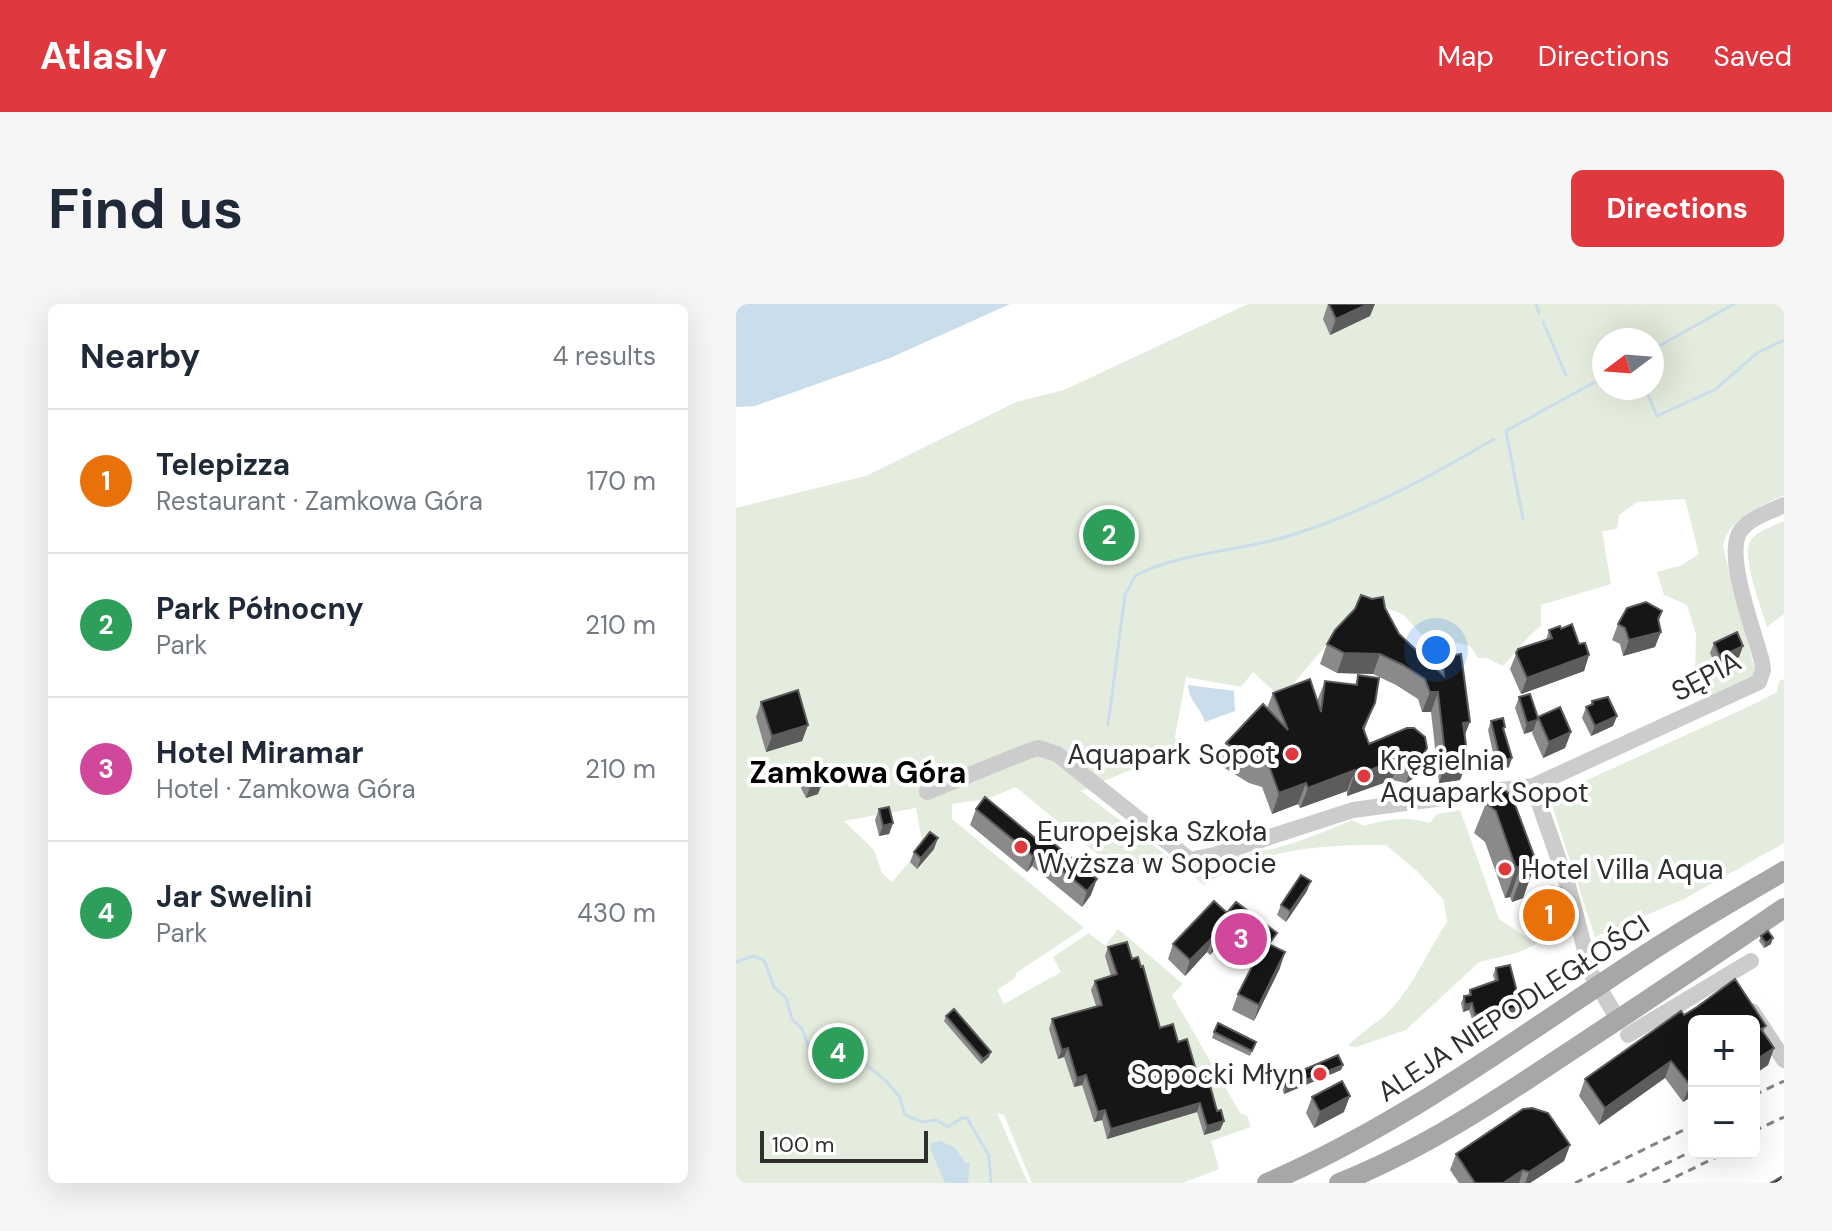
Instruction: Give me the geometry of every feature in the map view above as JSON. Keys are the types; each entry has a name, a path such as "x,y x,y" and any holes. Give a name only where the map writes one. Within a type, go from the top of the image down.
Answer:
{"main road":[{"name":"ALEJA NIEPODLEGŁOŚCI","path":"1267,1183 1339,1150 1398,1118 1718,909 1784,871"},
{"path":"1339,1183 1453,1126 1623,1028 1737,940 1784,908"},
{"path":"1718,909 1737,940"}],"street":[{"name":"SĘPIA","path":"1533,786 1759,682 1762,662 1737,571 1734,546 1737,535 1748,522 1784,505"},
{"path":"927,792 1026,752 1046,749 1057,754 1190,860 1353,810 1533,786 1569,889 1581,940 1597,987 1623,1028 1736,987 1751,961"},
{"path":"1736,987 1784,1060"}],"green space":[{"path":"1248,304 1784,304 1784,495 1738,521 1731,528 1723,547 1755,671 1753,678 1707,698 1695,673 1696,634 1687,605 1664,595 1657,572 1682,565 1699,554 1685,499 1637,502 1619,515 1617,529 1602,531 1611,584 1541,605 1541,626 1503,666 1487,658 1478,658 1470,646 1422,635 1404,615 1383,606 1354,613 1281,698 1253,672 1241,687 1186,677 1175,737 1180,749 1081,791 1170,858 1115,869 1016,787 987,799 952,804 952,819 1084,928 1016,973 1015,978 997,990 1004,1004 1061,972 1053,957 1089,933 1105,946 1118,929 1183,984 1172,995 1251,1127 1211,1141 1219,1169 1182,1183 1032,1183 1004,1115 997,1113 1028,1183 736,1183 736,508 866,476 1016,402 1064,390","holes":["916,808 923,846 892,882 882,873 874,850 844,821"]},
{"path":"1784,521 1784,614 1767,627 1750,569 1748,547 1757,534"},
{"path":"1784,679 1784,843 1684,899 1595,937 1551,802 1554,795 1750,706 1777,692 1779,681"},
{"path":"1460,810 1499,919 1532,941 1550,938 1517,953 1479,962 1406,1030 1356,1047 1348,1046 1400,998 1447,922 1443,899 1418,872 1386,845 1292,851 1249,863 1204,885 1185,869 1276,848 1352,820 1364,826 1397,819 1430,823 1437,814"}],"water":[{"path":"736,304 1010,304 890,358 755,406 736,407"},
{"path":"1188,685 1234,691 1235,711 1205,722"},
{"path":"941,1141 955,1148 966,1163 970,1162 968,1183 945,1183 930,1148 931,1143"}],"building":[{"path":"1329,304 1368,304 1336,319"},
{"path":"1361,595 1372,599 1383,597 1385,608 1399,634 1444,676 1442,657 1461,654 1470,722 1463,723 1468,760 1446,763 1438,692 1430,692 1425,679 1380,654 1344,653 1327,644 1335,630 1355,609"},
{"path":"1646,602 1662,611 1658,619 1661,632 1629,640 1625,628 1618,624 1627,608"},
{"path":"1572,624 1579,644 1585,643 1589,655 1527,678 1516,653 1518,649 1552,638 1549,630"},
{"path":"1737,632 1743,646 1720,657 1714,643"},
{"name":"Aquapark Sopot","path":"1358,675 1379,678 1375,703 1363,728 1369,744 1414,728 1425,737 1427,748 1422,757 1413,762 1399,759 1354,776 1355,770 1308,788 1306,783 1279,793 1269,766 1256,762 1226,743 1263,704 1288,730 1273,693 1310,679 1321,712 1325,681 1357,685"},
{"path":"798,690 808,725 772,736 761,702"},
{"path":"1530,694 1538,718 1527,723 1519,697"},
{"path":"1608,697 1617,716 1595,726 1586,707 1593,704 1592,701"},
{"path":"1560,707 1571,732 1549,742 1538,717"},
{"path":"1503,718 1512,758 1501,762 1491,721"},
{"path":"819,773 822,784 810,787 805,777"},
{"path":"1499,786 1516,799 1514,802 1536,861 1532,862 1534,867 1523,871 1521,866 1516,868 1496,811 1486,803"},
{"path":"985,797 1035,838 1047,829 1056,837 1052,842 1097,879 1087,891 1038,850 1033,856 976,809"},
{"path":"889,807 893,823 883,826 879,809"},
{"path":"930,832 938,838 921,858 914,852"},
{"path":"1301,875 1311,881 1290,911 1281,905"},
{"path":"1551,886 1561,888 1569,901 1560,907 1547,905"},
{"path":"1214,901 1227,913 1236,902 1277,933 1269,944 1285,952 1259,1005 1238,994 1261,949 1227,927 1190,960 1173,944"},
{"path":"1768,931 1773,938 1766,943 1761,936"},
{"path":"1127,942 1132,959 1138,957 1143,966 1160,1028 1173,1024 1178,1042 1187,1039 1198,1077 1207,1074 1217,1111 1221,1110 1224,1121 1207,1126 1200,1103 1111,1129 1105,1110 1098,1112 1086,1075 1077,1078 1068,1048 1062,1050 1052,1019 1102,1005 1095,981 1117,974 1108,947"},
{"path":"1510,965 1521,1007 1506,1010 1505,1007 1475,1015 1472,1003 1465,1005 1464,996 1471,995 1470,990 1498,980 1496,968"},
{"path":"1735,979 1759,1015 1688,1015 1688,1082 1671,1061 1605,1108 1585,1079 1681,1011 1684,1015"},
{"path":"954,1009 991,1052 983,1059 946,1016"},
{"path":"1760,1017 1766,1026 1761,1029 1774,1048 1760,1057"},
{"path":"1218,1023 1256,1042 1252,1051 1214,1032"},
{"path":"1338,1055 1343,1065 1286,1088 1282,1079"},
{"path":"1342,1081 1350,1096 1320,1112 1312,1097"},
{"path":"1532,1108 1548,1113 1570,1145 1529,1172 1523,1170 1503,1183 1475,1183 1456,1154 1523,1109"}],"waterway":[{"path":"1536,304 1539,313"},
{"path":"1664,343 1734,304"},
{"path":"1543,322 1566,375"},
{"path":"1650,400 1657,416 1716,389 1757,353 1784,340"},
{"path":"1523,519 1506,431 1592,384"},
{"path":"1108,725 1125,595 1135,576 1172,562 1276,540 1321,525 1397,492 1494,439"},
{"path":"736,962 753,956 764,960 774,987 786,998 792,1019 802,1029 810,1051 816,1056 816,1064 827,1067 849,1057 857,1057 900,1097 904,1113 909,1117 924,1122 936,1120 948,1127 967,1118 989,1156 991,1183"}],"railway":[{"path":"1760,1092 1784,1081"},
{"path":"1760,1128 1784,1117"},
{"path":"1575,1183 1688,1128"},
{"path":"1627,1183 1688,1153"},
{"path":"1663,1183 1713,1159"}],"place":[{"name":"Park Północny","path":"1109,535"},
{"name":"Aquapark Sopot","path":"1292,754"},
{"name":"Kręgielnia Aquapark Sopot","path":"1364,776"},
{"name":"Europejska Szkoła Wyższa w Sopocie","path":"1021,847"},
{"name":"Hotel Villa Aqua","path":"1505,869"},
{"name":"Telepizza","path":"1549,915"},
{"name":"Hotel Miramar","path":"1241,939"},
{"name":"Jar Swelini","path":"838,1053"},
{"name":"Sopocki Młyn","path":"1320,1074"}],"district":[{"name":"Zamkowa Góra","path":"858,773"}]}
